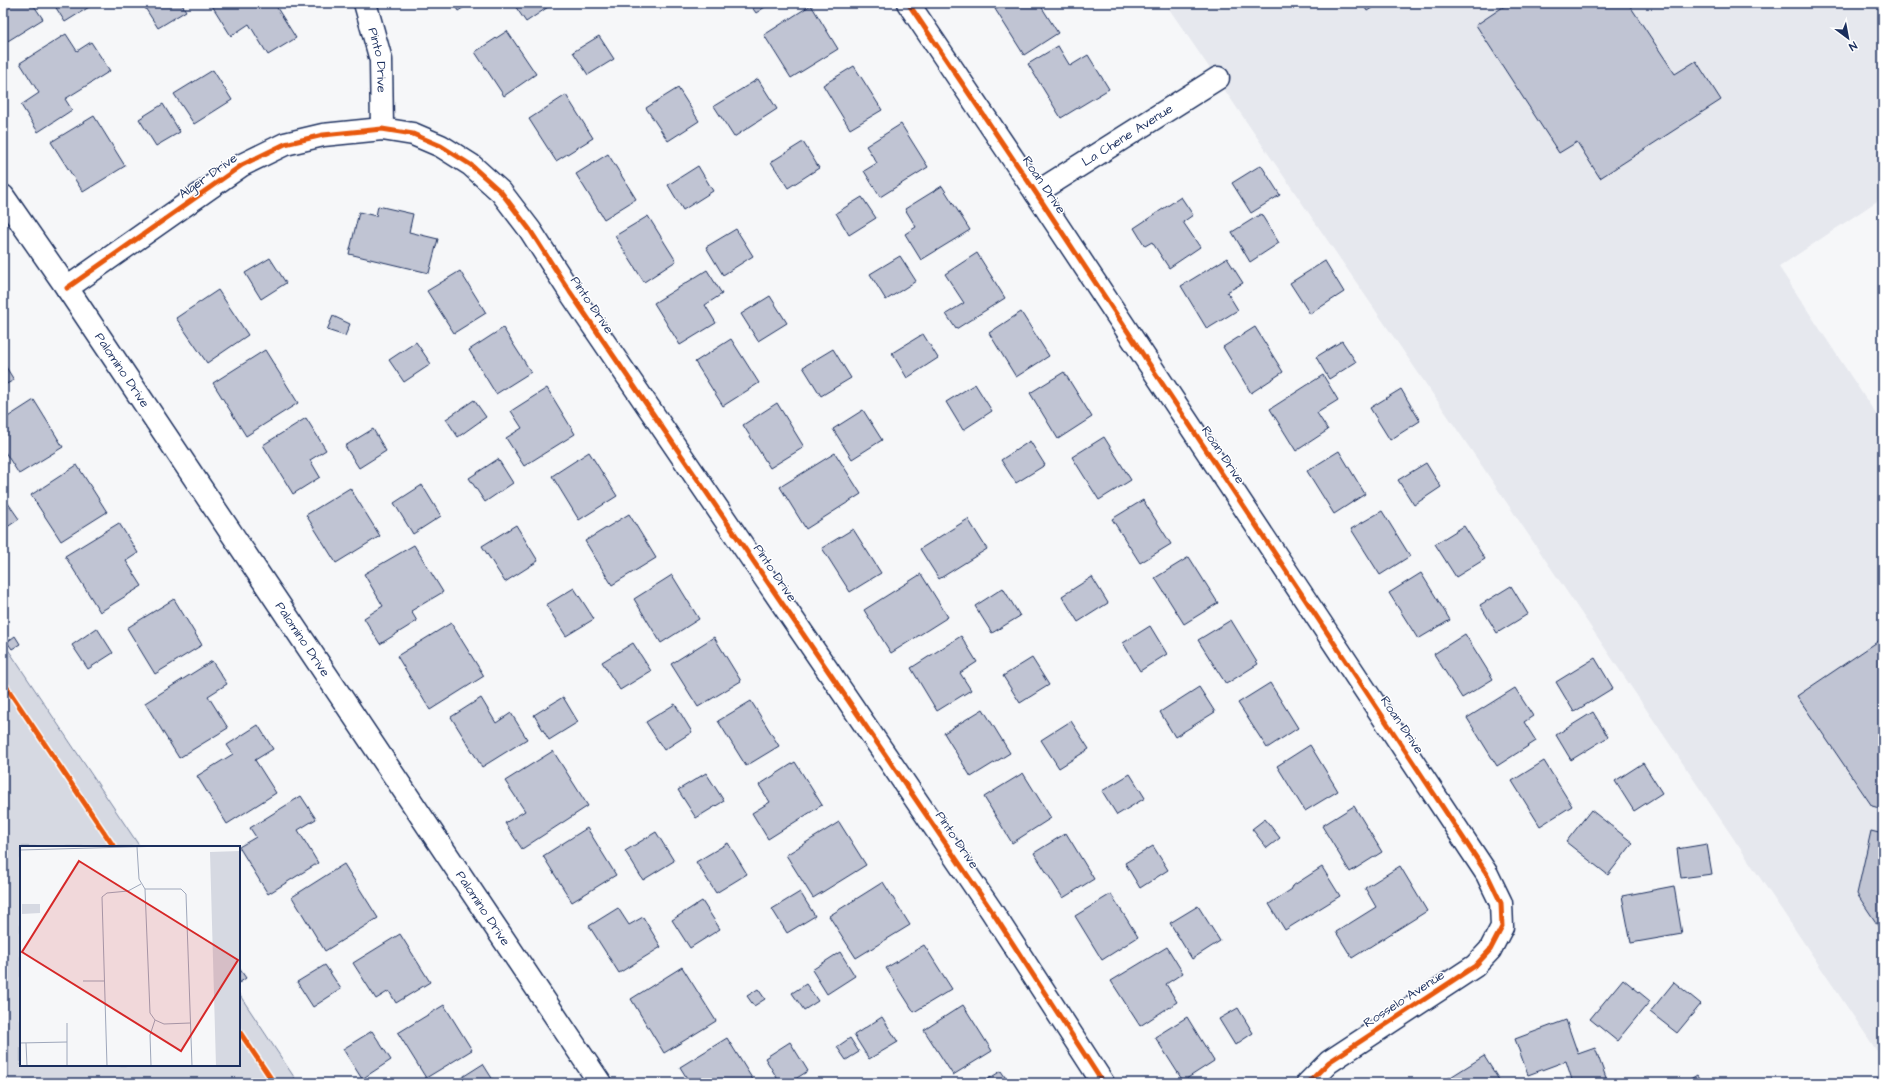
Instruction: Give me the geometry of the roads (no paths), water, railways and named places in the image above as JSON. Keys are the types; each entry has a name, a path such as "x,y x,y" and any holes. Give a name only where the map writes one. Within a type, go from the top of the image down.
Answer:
{"street":[{"name":"Pinto Drive","path":"365,3 381,60 382,129 413,134 441,146 471,165 501,192 530,230 584,312 992,910 1103,1083"},
{"name":"Roan Drive","path":"908,3 1036,193 1487,874 1501,903 1502,927"},
{"name":"La Chene Avenue","path":"1036,193 1218,78"},
{"name":"Alger Drive","path":"67,288 242,165 285,144 323,135 382,129"},
{"name":"Palomino Drive","path":"3,196 67,288 600,1083"},
{"name":"Rosselo Avenue","path":"1308,1083 1330,1062 1354,1044 1475,966 1490,950 1502,927"}]}
